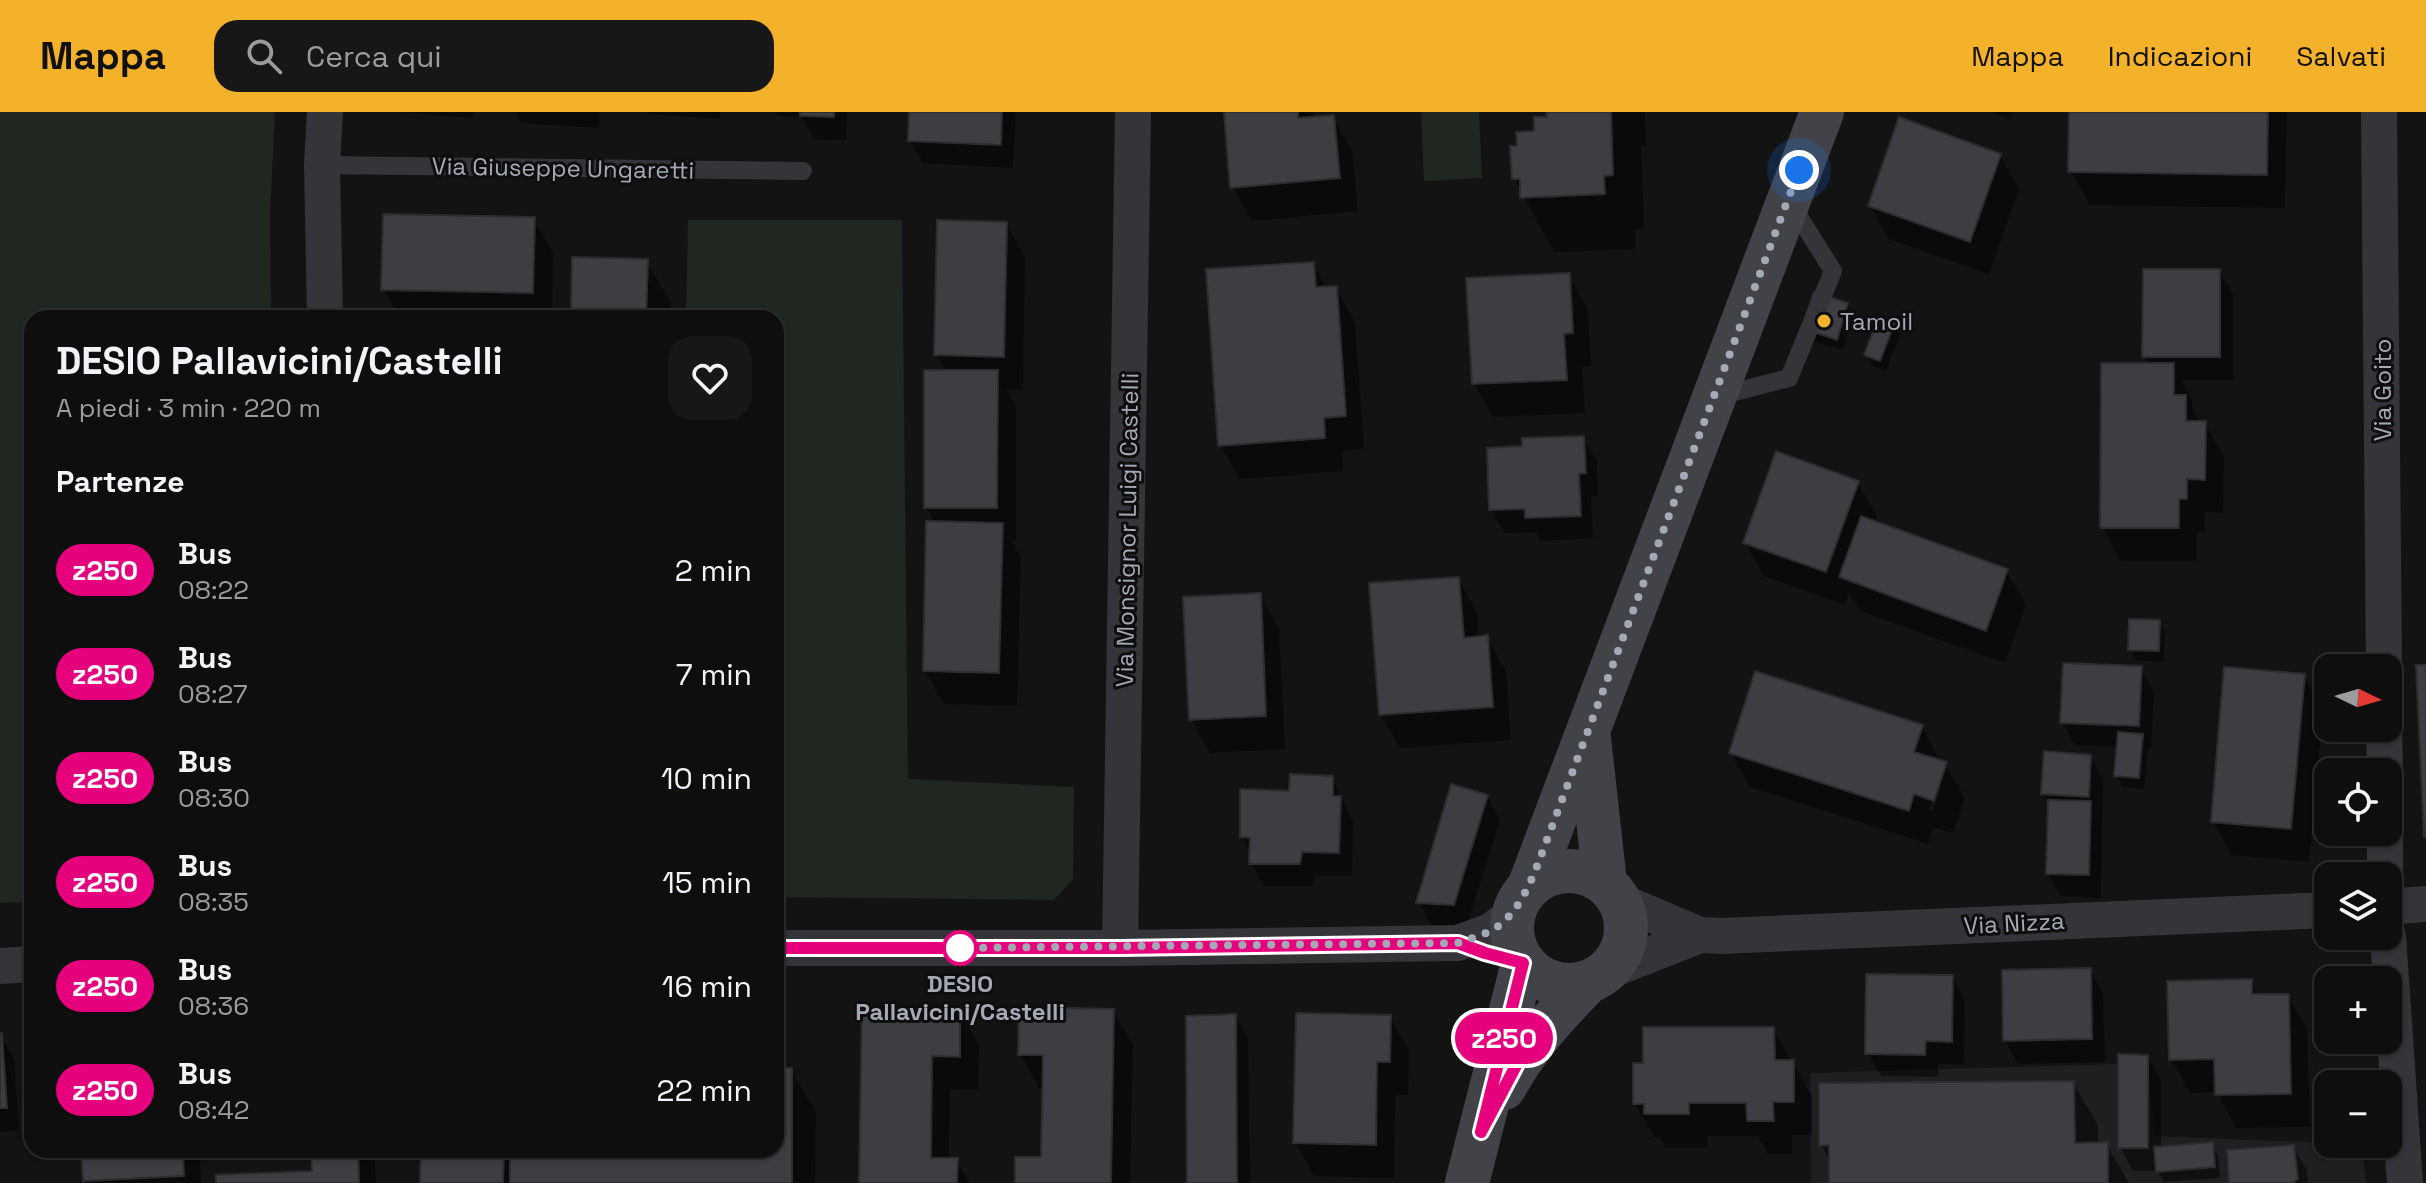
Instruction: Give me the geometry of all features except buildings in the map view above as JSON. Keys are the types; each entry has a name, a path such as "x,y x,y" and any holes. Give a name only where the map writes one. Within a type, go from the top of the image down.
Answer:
{"main road":[{"path":"1596,977 1573,985 1549,982 1523,963 1513,939 1521,900 1588,732 1822,112"},
{"path":"1481,1132 1520,1058 1552,1019 1621,954 1625,940 1626,926 1613,892 1588,732"},
{"path":"1521,900 1546,875 1560,871 1586,873 1613,892"},
{"path":"1467,1183 1523,963"}],"street":[{"path":"325,112 322,165 325,310"},
{"name":"Via Monsignor Luigi Castelli","path":"1120,948 1133,112"},
{"name":"Via Goito","path":"2379,112 2384,654"},
{"name":"Via Nizza","path":"1613,892 1700,935"},
{"path":"784,948 1120,948 1458,943 1491,931 1521,900"},
{"path":"2402,906 2426,904"},
{"name":"Via Nizza","path":"1596,977 1700,935 1738,936 2314,911"},
{"path":"1458,943 1523,963"},
{"path":"2389,950 2405,1183"},
{"path":"0,966 24,964"}],"lane":[{"name":"Via Giuseppe Ungaretti","path":"322,165 803,171"},
{"path":"1713,398 1789,378 1833,271 1788,199"}],"shaded area":[{"path":"0,112 275,112 270,215 271,310 24,310 24,902 0,903"},
{"path":"1421,112 1479,112 1482,178 1424,181"},
{"path":"688,220 902,220 908,779 1074,787 1073,879 1054,900 784,897 784,310 686,310"},
{"path":"2147,1063 2155,1136 2314,1142 2314,1158 2363,1158 2366,1183 1811,1183 1810,1073"}],"bus line":[{"name":"z250","path":"784,948 1120,948 1458,943 1523,963 1481,1132 1520,1058 1536,1039"}],"place":[{"name":"Tamoil","path":"1824,321"},
{"name":"DESIO Pallavicini/Castelli","path":"960,948"}],"route":[{"path":"960,948 950,948 1458,943 1491,931 1513,914 1516,904 1529,887 1539,861 1799,170"}]}
